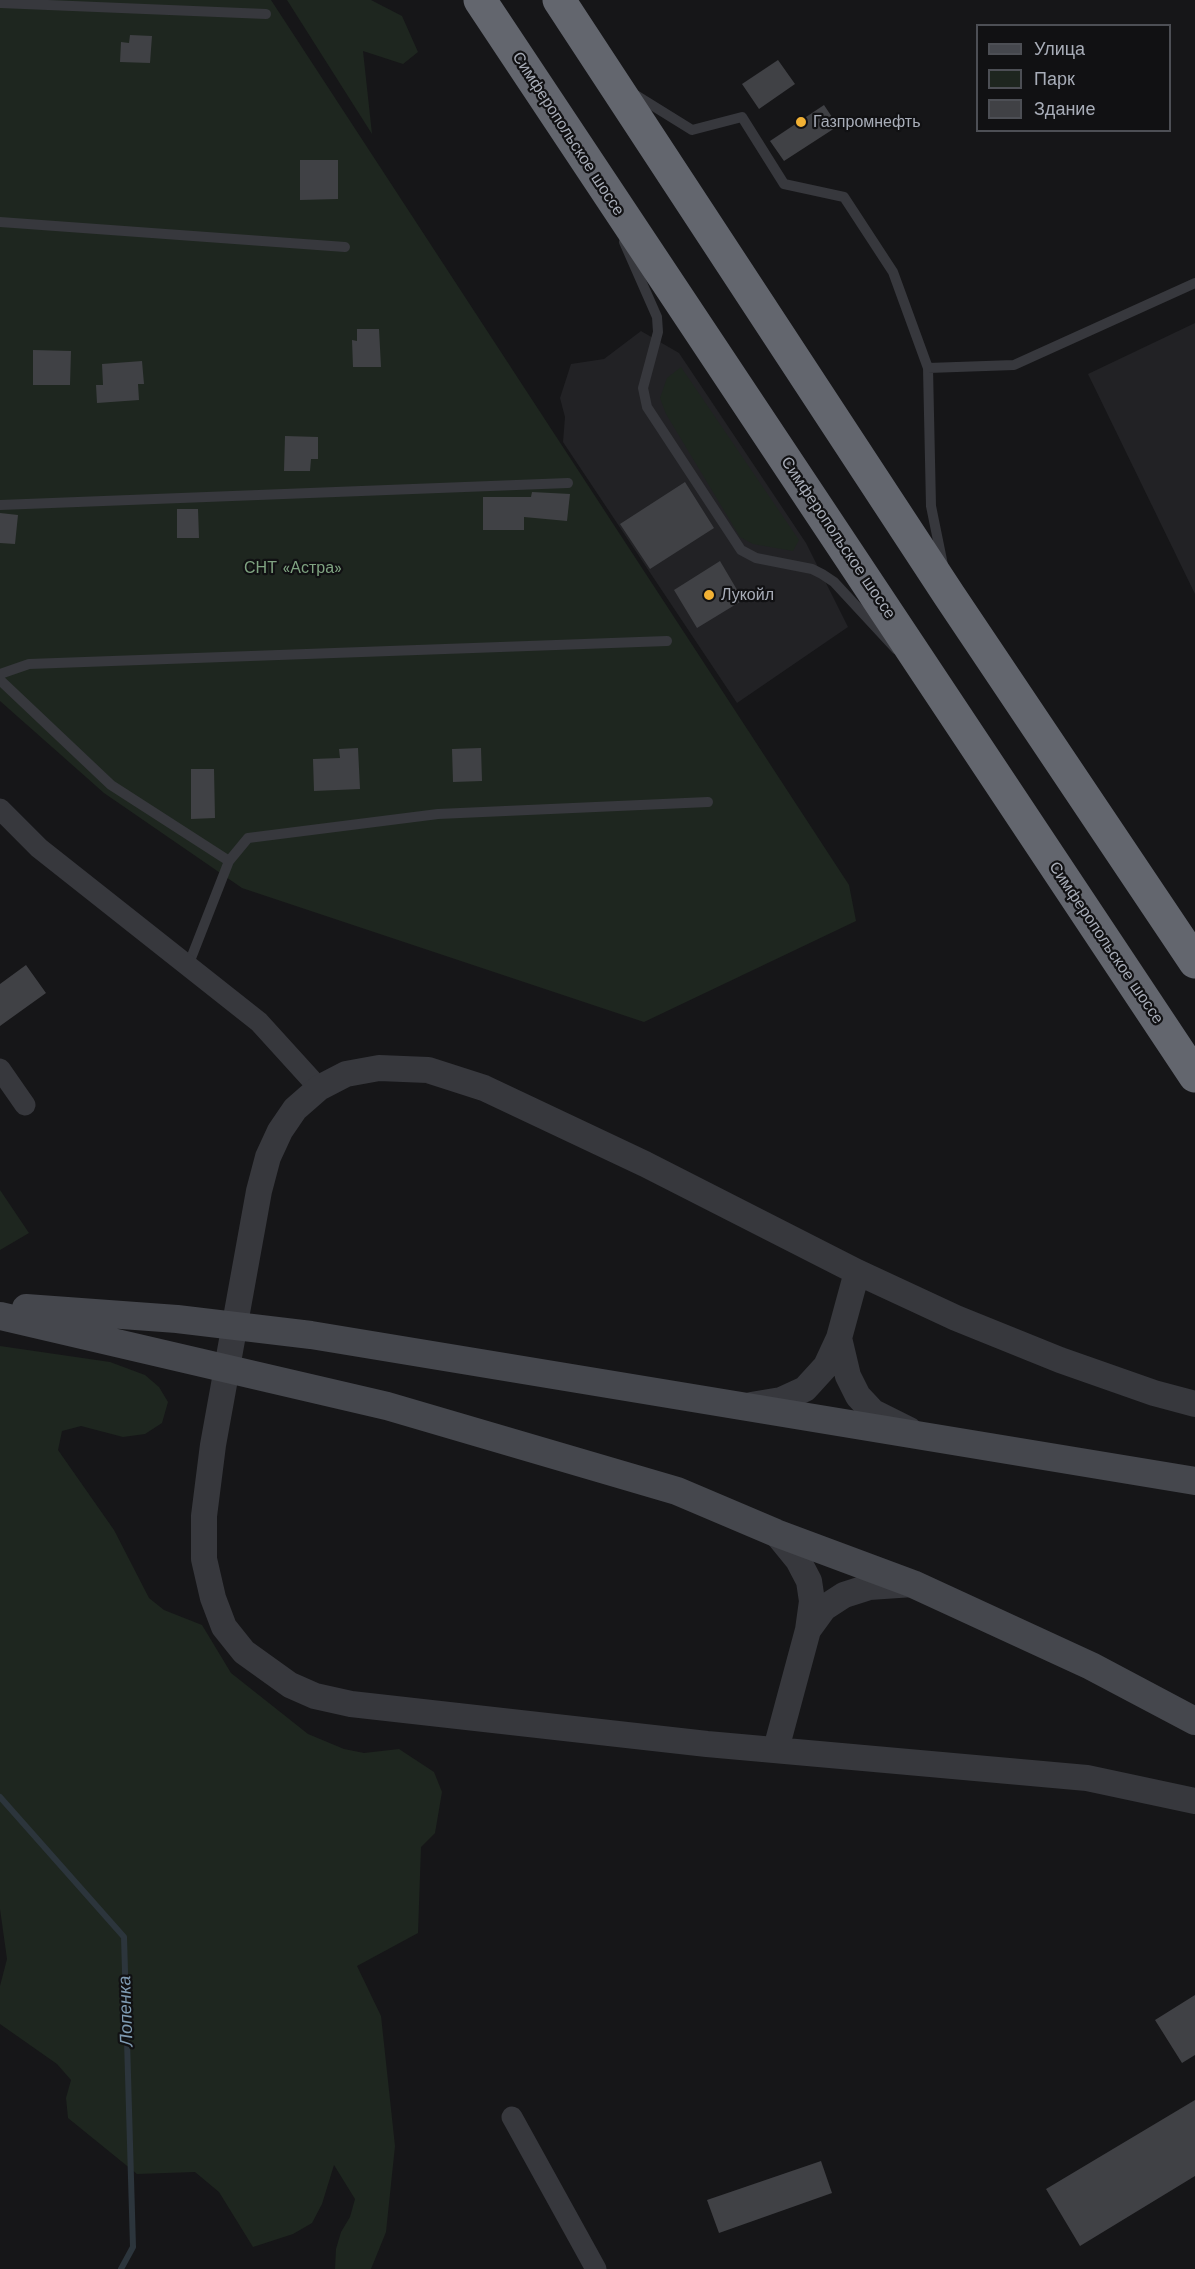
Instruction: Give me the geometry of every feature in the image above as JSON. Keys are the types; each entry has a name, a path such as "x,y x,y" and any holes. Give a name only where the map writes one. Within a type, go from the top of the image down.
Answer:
{"highway":[{"name":"Симферопольское шоссе","path":"480,0 1195,1076"},
{"path":"559,0 949,595 1195,962"}],"main road":[{"path":"0,1306 177,1319 311,1335 1195,1481"},
{"path":"0,1316 387,1406 677,1491 776,1533 913,1584 1091,1666 1195,1721"}],"street":[{"path":"0,809 39,848 259,1022 319,1088"},
{"path":"1195,1404 1154,1393 1060,1360 956,1317 857,1272 645,1164 484,1088 428,1070 379,1068 346,1074 319,1088 295,1109 272,1148 259,1191 249,1245 213,1445 204,1516 204,1548 213,1598 224,1627 244,1652 290,1685 315,1696 351,1704 776,1749 1087,1778 1195,1801"},
{"path":"0,1069 25,1105"},
{"path":"745,1406 781,1400 805,1389 826,1366 839,1338 857,1272"},
{"path":"839,1338 848,1376 858,1396 873,1412 918,1434"},
{"path":"776,1533 798,1560 809,1581 812,1602 808,1630 776,1749"},
{"path":"808,1630 824,1608 844,1595 869,1587 913,1584"},
{"path":"512,2117 596,2269"}],"lane":[{"path":"0,3 266,14"},
{"path":"610,79 692,130 742,117 784,184 844,197 893,272 928,368 931,506 949,595"},
{"path":"597,178 657,317 658,332 643,388 647,407 741,550 756,558 812,568 834,582 882,637 941,692"},
{"path":"0,222 345,247"},
{"path":"928,368 1014,365 1195,283"},
{"path":"0,505 568,483"},
{"path":"0,674 29,664 667,642"},
{"path":"0,680 111,785 229,861"},
{"path":"188,966 229,861 248,838 438,814 708,802"}],"shaded area":[{"path":"1195,323 1195,594 1088,374"},
{"path":"641,331 679,353 806,543 848,627 737,703 563,442 565,417 560,398 571,364 604,359"}],"green space":[{"name":"СНТ «Астра»","path":"0,0 271,0 849,885 856,921 644,1022 242,888 104,793 0,701"},
{"path":"287,0 371,0 402,16 418,52 403,64 363,51 372,134"},
{"path":"681,367 799,540 793,551 753,544 740,537 666,414 660,398 667,378"},
{"path":"0,1190 29,1233 0,1250"},
{"path":"0,1346 110,1362 145,1375 159,1387 168,1402 162,1423 145,1434 123,1437 81,1426 62,1431 58,1450 114,1530 149,1598 164,1610 202,1625 231,1673 308,1734 344,1749 364,1753 399,1749 434,1772 442,1792 435,1833 421,1847 418,1933 357,1966 381,2016 395,2146 386,2232 371,2269 335,2269 336,2249 355,2199 334,2165 322,2204 312,2223 293,2234 253,2247 219,2192 195,2172 137,2174 68,2118 66,2098 71,2080 57,2064 0,2024 0,1986 7,1959 0,1909"}],"building":[{"path":"130,35 152,36 150,63 120,62 121,42 129,43"},
{"path":"778,60 795,84 759,109 742,84"},
{"path":"824,105 838,126 784,161 770,141"},
{"path":"300,160 338,160 338,199 300,200"},
{"path":"357,329 379,329 381,367 353,367 352,340 357,341"},
{"path":"33,350 71,351 70,385 33,385"},
{"path":"142,361 144,384 138,384 139,400 97,403 96,385 103,385 102,364"},
{"path":"285,436 318,437 318,459 311,459 310,471 284,471"},
{"path":"685,482 714,528 650,569 620,524"},
{"path":"532,492 570,494 567,521 524,517 524,530 483,530 483,497 531,497"},
{"path":"177,509 198,509 199,538 177,538"},
{"path":"0,513 18,515 15,544 0,543"},
{"name":"Лукойл","path":"720,561 743,600 697,628 674,590"},
{"path":"358,748 360,789 314,791 313,759 340,758 339,749"},
{"path":"481,748 482,781 453,782 452,749"},
{"path":"191,769 214,769 215,818 191,819"},
{"path":"26,965 46,993 0,1026 0,984"},
{"path":"1195,1995 1195,2055 1182,2063 1155,2020"},
{"path":"1195,2100 1195,2176 1080,2246 1046,2189"},
{"path":"821,2161 832,2193 719,2233 707,2200"}],"waterway":[{"name":"Лопенка","path":"0,1797 124,1937 133,2247 121,2269"}],"place":[{"name":"Газпромнефть","path":"801,122"},
{"name":"Лукойл","path":"709,595"}]}
